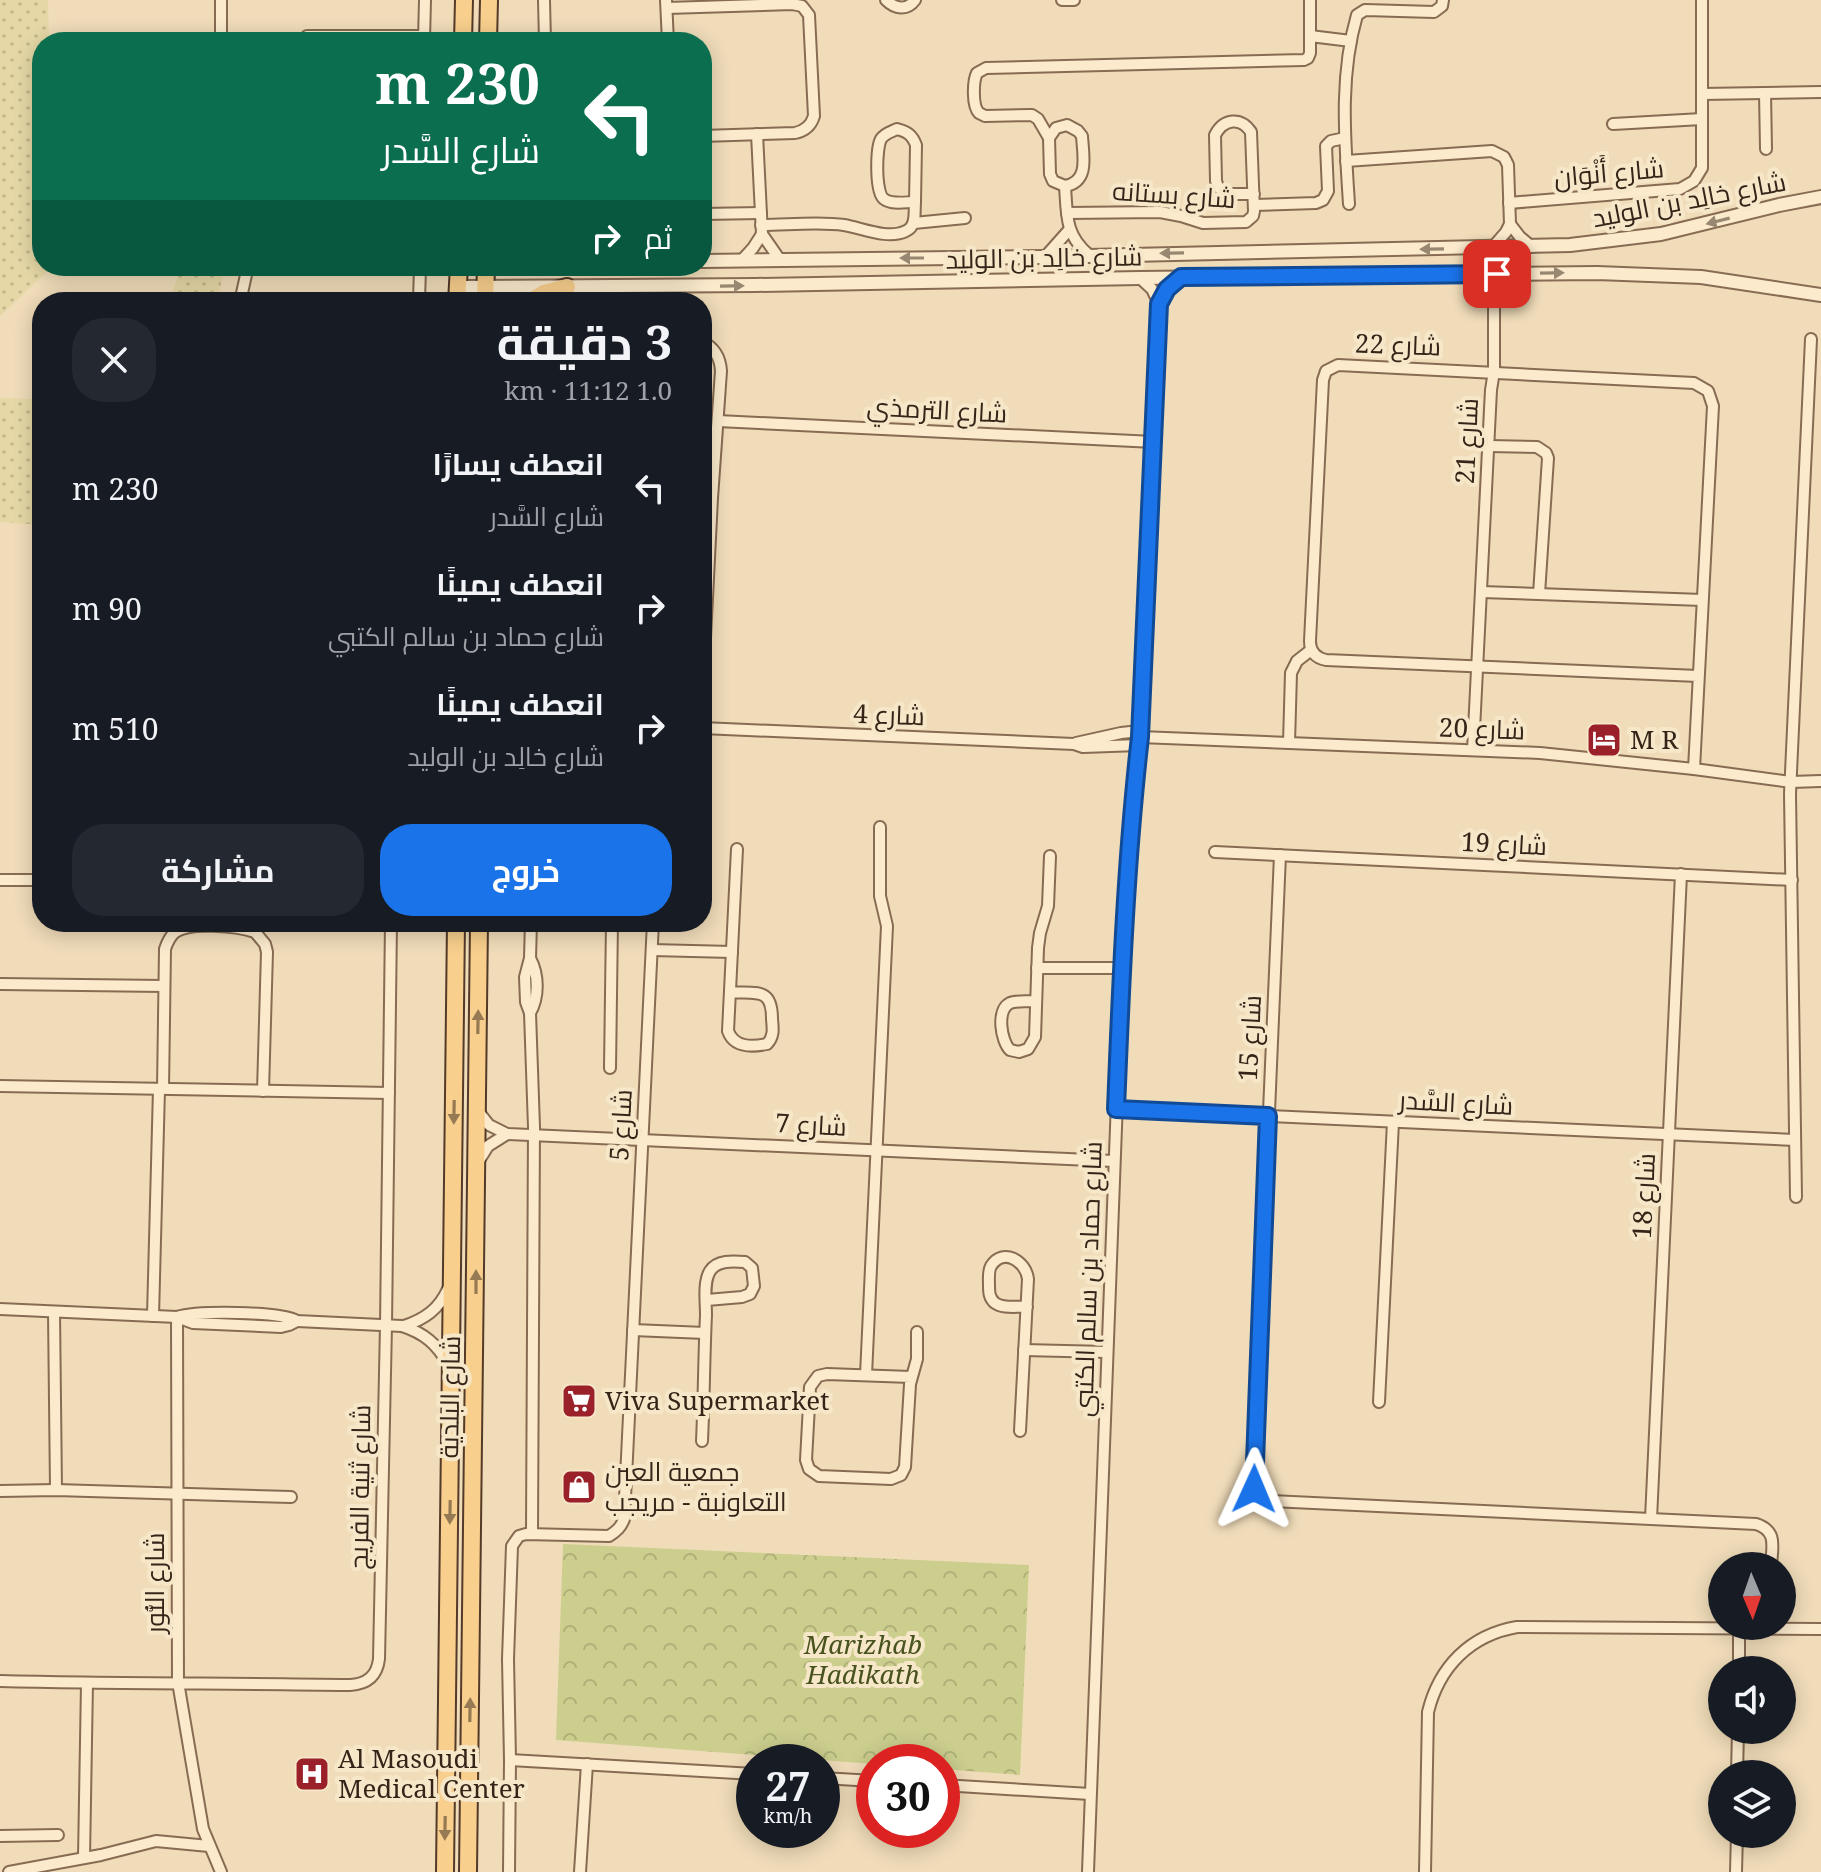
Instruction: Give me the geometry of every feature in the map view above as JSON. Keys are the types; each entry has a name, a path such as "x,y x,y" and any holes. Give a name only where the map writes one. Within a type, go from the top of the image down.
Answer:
{"main road":[{"path":"463,32 464,0"},
{"path":"488,32 489,0"},
{"path":"548,292 567,287"},
{"name":"شارع البلدية","path":"445,1872 456,932"},
{"name":"شارع البلدية","path":"468,1872 479,932"}],"street":[{"path":"221,0 221,32"},
{"path":"424,32 425,0"},
{"path":"544,0 545,32"},
{"path":"886,0 898,8 906,7 915,0"},
{"path":"1062,0 1074,0"},
{"path":"1049,138 1061,126 1073,127 1082,136 1084,172 1077,182 1065,186 1053,181 1049,138 1038,119 1032,115 985,116 979,113 974,94 977,73 986,68 1304,60 1310,56 1310,0"},
{"path":"1349,204 1345,90 1357,15 1362,11 1434,12 1442,6 1443,0"},
{"name":"شارع أَنْوَان","path":"1509,203 1680,189 1694,181 1702,168 1702,0"},
{"path":"668,32 667,4 792,4 806,10 809,20 812,121 800,132 712,136"},
{"path":"1310,36 1351,41"},
{"path":"1702,94 1821,92"},
{"path":"1765,93 1766,149"},
{"name":"شارع أَنْوَان","path":"1613,124 1702,119"},
{"name":"شارع بستانه","path":"1067,213 1160,212 1203,223 1241,223 1250,220 1254,200 1251,132 1242,123 1229,122 1223,124 1215,135 1216,181 1226,194 1254,200"},
{"path":"762,230 836,224 882,233 904,232 914,223 915,202 916,145 913,137 897,129 886,133 880,140 878,188 880,196 886,201 915,202"},
{"path":"757,134 762,230 780,260"},
{"path":"1254,200 1316,203 1323,200 1328,191 1326,146 1331,141 1345,138"},
{"path":"1346,161 1496,152 1504,157 1508,165 1510,224 1492,248"},
{"path":"1065,186 1069,230 1077,244 1089,255"},
{"name":"شارع خالِد بن الوليد","path":"712,261 1045,257 1585,244 1693,227 1821,197"},
{"path":"712,214 761,213"},
{"path":"914,223 965,218"},
{"path":"1510,224 1532,247"},
{"path":"742,260 753,248 762,230"},
{"path":"1045,257 1069,230"},
{"name":"شارع خالِد بن الوليد","path":"509,292 567,287 1597,273 1725,280 1821,295"},
{"path":"1474,274 1494,293 1519,274"},
{"path":"1159,304 1167,289 1181,277"},
{"path":"1140,278 1152,289 1159,304"},
{"name":"شارع 21","path":"1473,750 1494,371 1494,293"},
{"name":"شارع حماد بن سالم الكتبي","path":"1088,1872 1122,968 1134,783 1140,738 1159,304"},
{"path":"1796,1197 1791,782 1811,339"},
{"path":"712,349 720,361 721,371 712,498"},
{"name":"شارع 22","path":"1311,650 1323,380 1326,371 1338,365 1694,383 1708,391 1713,406 1694,769"},
{"name":"شارع الترمذي","path":"718,421 1154,442"},
{"path":"1489,446 1537,447 1548,458 1539,594"},
{"path":"1482,592 1702,600"},
{"path":"1289,743 1291,673 1297,661 1311,650 1317,657 1326,660 1698,676"},
{"name":"شارع 4","path":"712,728 1074,744 1121,733 1140,738"},
{"name":"شارع 20","path":"1140,738 1540,753 1791,782 1821,781"},
{"path":"866,1375 887,926 880,896 880,827"},
{"path":"730,992 762,994 769,998 773,1035 767,1044 740,1045 732,1040 728,1031 737,849"},
{"name":"شارع 19","path":"1215,852 1792,880"},
{"name":"شارع 15","path":"1280,855 1253,1485 1259,1497 1271,1501 1651,1519"},
{"path":"1036,1001 1014,1002 1004,1009 1002,1038 1010,1050 1024,1051 1034,1042 1036,1001 1038,940 1048,906 1050,856"},
{"name":"شارع 18","path":"1651,1519 1681,874"},
{"path":"0,880 32,880"},
{"path":"153,1316 165,949 177,932"},
{"path":"255,932 265,944 267,952 263,1091"},
{"name":"شارع ثنية الفريج","path":"0,1681 350,1685 367,1682 374,1676 379,1659 391,932"},
{"path":"509,1872 508,1659 512,1546 519,1536 532,1533 534,1135 530,1013 526,1002 525,977 530,958 531,932"},
{"path":"610,1068 612,932"},
{"name":"شارع 5","path":"532,1533 609,1536 621,1526 653,932"},
{"path":"652,950 732,952"},
{"path":"1037,968 1122,968"},
{"path":"0,984 164,986"},
{"path":"0,1086 389,1093"},
{"name":"شارع السَّدر","path":"1116,1109 1795,1140"},
{"path":"477,1110 489,1125 507,1134"},
{"path":"1379,1402 1393,1122"},
{"path":"476,1165 488,1146 507,1134"},
{"name":"شارع 7","path":"507,1134 1114,1161"},
{"path":"1020,1431 1027,1307 1028,1279 1026,1268 1014,1258 999,1260 991,1266 991,1298 999,1305 1027,1307"},
{"path":"702,1441 707,1278 712,1268 724,1262 745,1262 752,1268 754,1286 750,1294 707,1300"},
{"path":"402,1326 432,1312 444,1298 452,1278"},
{"path":"0,1309 177,1317 193,1323 281,1327 297,1321 402,1326 422,1333 438,1347 450,1368"},
{"path":"54,1312 56,1490"},
{"name":"شارع النُّور","path":"177,1317 178,1682 198,1809 221,1872"},
{"path":"633,1330 705,1333"},
{"path":"911,1377 822,1374 811,1382 806,1460 809,1469 815,1475 891,1479 901,1475 905,1467 917,1332"},
{"path":"1024,1350 1106,1352"},
{"path":"0,1491 291,1497"},
{"path":"1651,1519 1760,1525 1772,1539 1772,1552"},
{"path":"1425,1872 1428,1712 1442,1675 1468,1646 1492,1633 1517,1627 1708,1629"},
{"path":"1796,1629 1821,1629"},
{"path":"84,1858 87,1683"},
{"path":"510,1760 736,1773"},
{"path":"580,1872 587,1764"},
{"path":"960,1786 1090,1794"},
{"path":"0,1836 58,1835"},
{"path":"9,1872 156,1841 209,1846"},
{"path":"1736,1872 1737,1848"}],"shaded area":[{"path":"0,0 48,0 49,32 32,32 32,276 42,276 0,316"},
{"path":"178,276 223,276 219,292 172,292"},
{"path":"0,398 32,399 32,524 0,522"}],"green space":[{"name":"Marizhab Hadikath","path":"563,1544 1029,1565 1020,1775 960,1770 960,1744 856,1744 856,1763 840,1761 840,1744 736,1744 736,1754 556,1740"}],"place":[{"name":"M R","path":"1604,740"},
{"name":"Viva Supermarket","path":"579,1401"},
{"name":"جمعية العبن التعاونبة - مريجب","path":"579,1487"},
{"name":"Al Masoudi Medical Center","path":"312,1774"}],"route":[{"path":"1254,1489 1268,1116 1116,1109 1122,968 1134,783 1140,737 1159,304 1167,289 1181,277 1497,274"}]}
